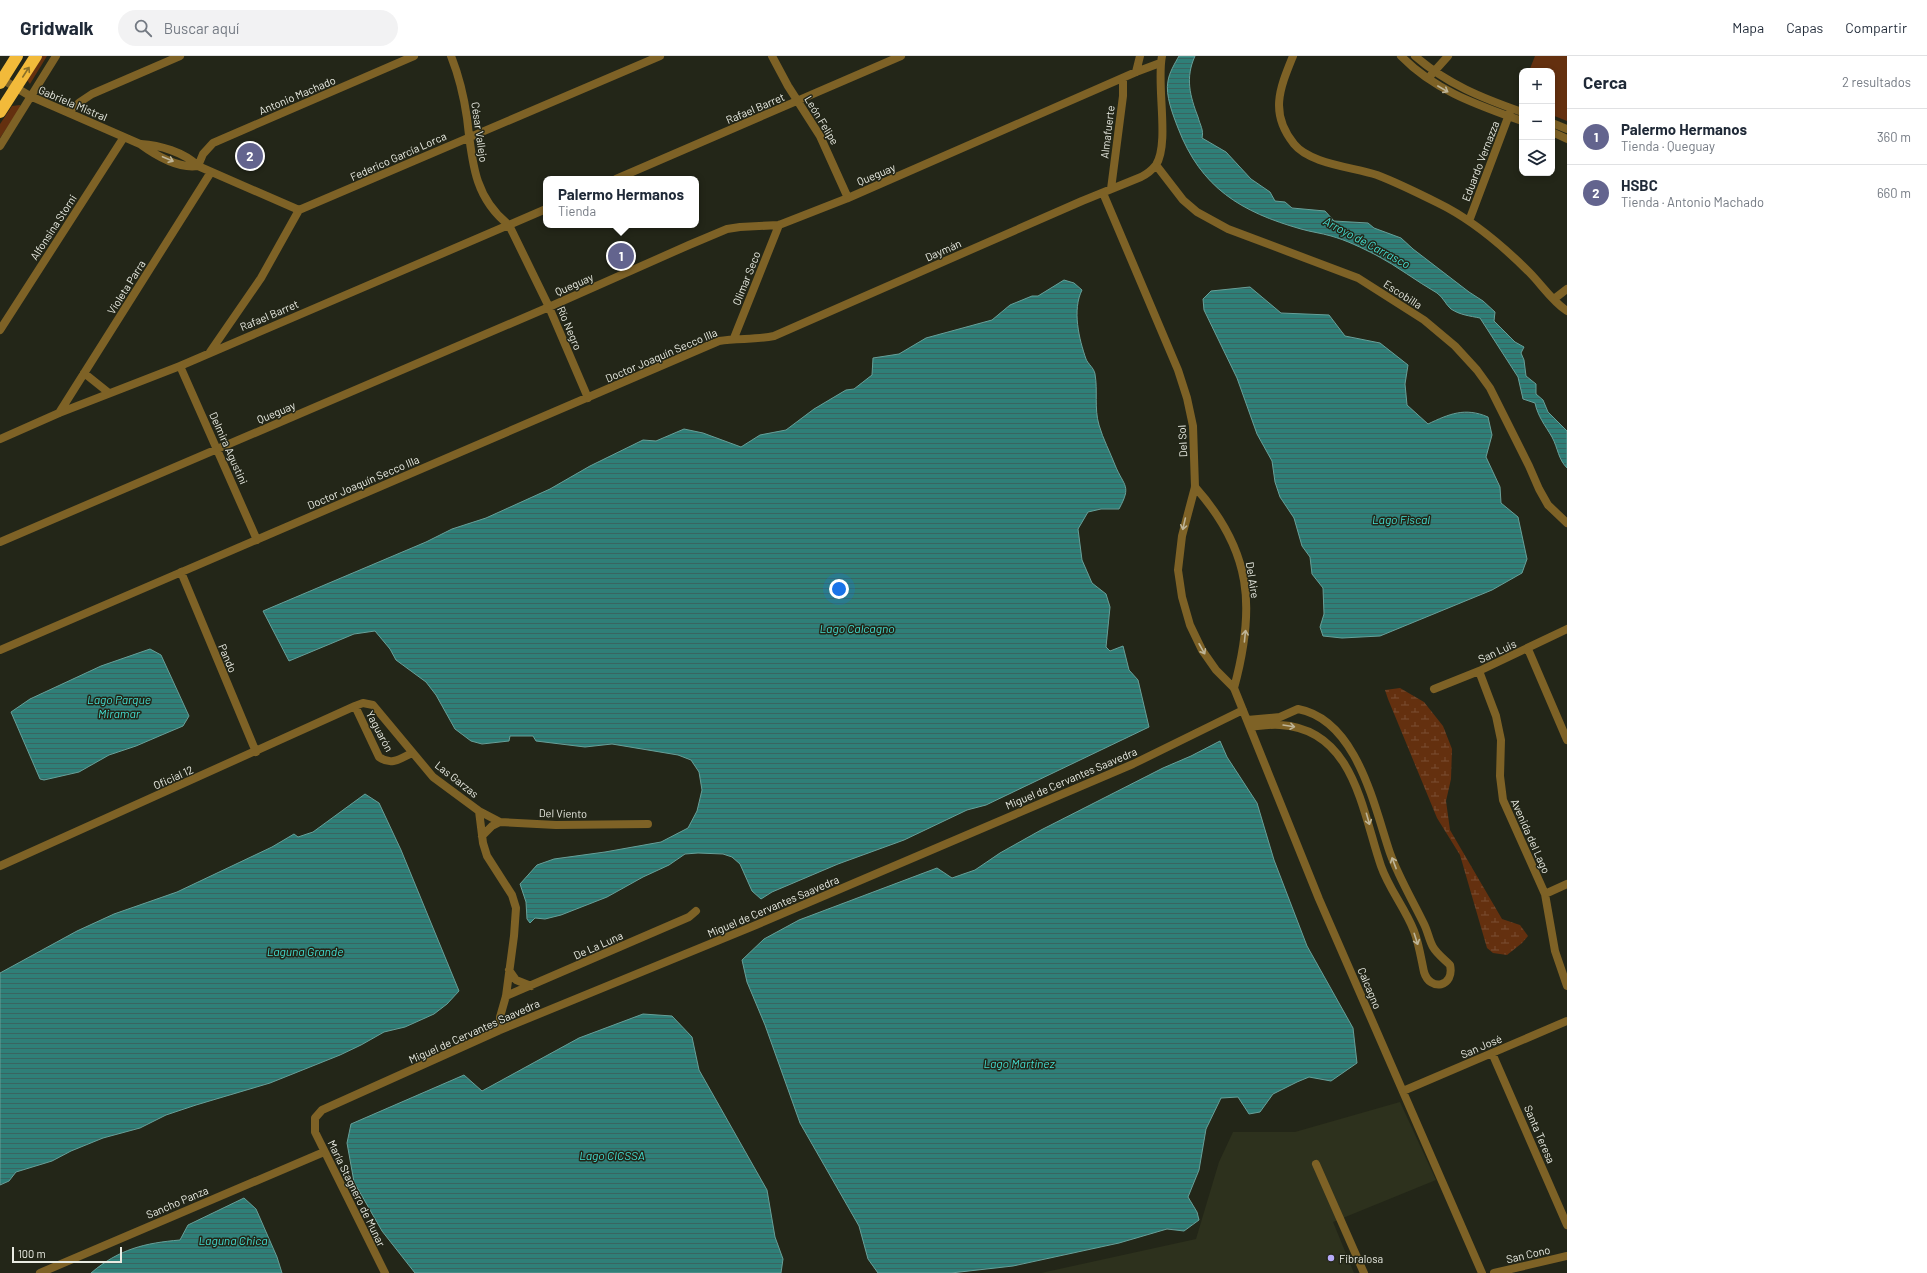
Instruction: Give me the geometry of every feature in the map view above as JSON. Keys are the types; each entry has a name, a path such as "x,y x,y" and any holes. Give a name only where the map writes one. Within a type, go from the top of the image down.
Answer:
{"highway":[{"path":"1,80 17,56"},
{"path":"0,112 36,56"}],"street":[{"path":"0,146 56,56"},
{"path":"69,112 92,94 180,56"},
{"name":"Antonio Machado","path":"198,166 203,154 214,143 414,56"},
{"name":"César Vallejo","path":"451,56 465,103 468,137 474,170 480,188 499,218 509,225"},
{"name":"Federico García Lorca","path":"299,210 385,175 468,137 660,56"},
{"name":"León Felipe","path":"772,56 820,136 848,198"},
{"name":"Rafael Barret","path":"623,176 901,56"},
{"path":"1136,72 1140,56"},
{"path":"1293,56 1279,93 1279,104 1281,123 1285,132 1295,145 1316,158 1384,178 1440,204 1468,222 1520,264 1554,300 1567,311"},
{"path":"1401,56 1428,79 1453,95 1519,120"},
{"path":"1414,56 1434,72 1461,88 1519,111"},
{"path":"1428,79 1448,56"},
{"path":"1156,165 1161,146 1161,59"},
{"name":"Queguay","path":"0,541 218,450 550,307 689,244 727,230 740,227 779,225 848,198 1123,78 1161,59"},
{"name":"Almafuerte","path":"1111,189 1123,96 1123,78"},
{"name":"Gabriela Mistral","path":"1,80 30,96 140,144 151,152 187,167 198,166 299,210"},
{"name":"Eduardo Vernazza","path":"1468,222 1511,108"},
{"path":"1555,124 1567,129"},
{"path":"1555,133 1567,139"},
{"name":"Alfonsina Storni","path":"0,330 124,137"},
{"name":"Daymán","path":"734,338 761,339 774,336 1141,177 1156,165"},
{"name":"Escobilla","path":"1156,165 1179,195 1197,212 1228,229 1358,278 1424,320 1455,346 1477,370 1490,388 1529,466 1539,490 1548,505 1567,523"},
{"name":"Violeta Parra","path":"59,413 211,172"},
{"name":"Del Sol","path":"1102,193 1183,384 1192,426 1195,487 1190,499 1181,542 1178,570 1182,597 1190,625 1202,650 1216,670 1234,688"},
{"path":"210,352 261,278 299,210"},
{"name":"Rafael Barret","path":"0,439 59,413 180,366 543,210"},
{"name":"Río Negro","path":"509,225 550,307 588,398"},
{"name":"Olimar Seco","path":"734,338 779,225"},
{"path":"1554,300 1567,290"},
{"path":"222,333 224,341 229,344"},
{"name":"Doctor Joaquín Secco Illa","path":"0,650 719,341 734,338"},
{"name":"Delmira Agustini","path":"180,366 257,540"},
{"path":"84,373 109,394"},
{"name":"Del Aire","path":"1195,487 1212,506 1235,545 1242,569 1245,591 1246,631 1243,652 1234,688"},
{"name":"Pando","path":"181,572 256,752"},
{"name":"San Luis","path":"1434,689 1528,649 1567,629"},
{"path":"1528,649 1567,740"},
{"name":"Avenida del Lago","path":"1479,671 1496,716 1501,740 1500,776 1503,800 1545,894 1555,951 1567,986"},
{"name":"Calcagno","path":"1234,688 1319,899 1482,1273"},
{"name":"Las Garzas","path":"355,706 362,704 373,705 434,778 479,811 482,836 487,856 512,895 516,908 506,996 500,1017 500,1030"},
{"name":"Oficial 12","path":"0,866 256,752 355,706"},
{"name":"Yaguarón","path":"355,706 380,757 385,762 392,762 412,753"},
{"path":"1298,709 1318,715 1328,722 1339,734 1364,775 1399,876 1426,927 1433,948 1450,965 1450,977 1442,984 1436,985 1429,981 1425,974 1414,930 1382,867 1367,815 1354,781 1329,744 1316,735 1299,728 1280,724 1249,723 1280,717 1298,709"},
{"name":"Miguel de Cervantes Saavedra","path":"314,1122 322,1110 500,1030 756,925 1133,764 1243,710"},
{"path":"1354,781 1364,775"},
{"path":"479,811 500,822"},
{"path":"482,836 492,826 500,822"},
{"name":"Del Viento","path":"500,822 556,825 648,824"},
{"path":"1388,881 1399,876"},
{"path":"1545,894 1567,884"},
{"name":"De La Luna","path":"506,996 689,918 696,911"},
{"path":"509,970 516,980 531,986"},
{"name":"San José","path":"1403,1091 1567,1021"},
{"name":"Santa Teresa","path":"1492,1053 1567,1225"},
{"name":"María Stagnero de Munar","path":"314,1122 315,1132 324,1152 384,1272"},
{"name":"Sancho Panza","path":"40,1273 324,1152"},
{"path":"1316,1164 1364,1273"},
{"name":"San Cono","path":"1494,1273 1567,1256"}],"shaded area":[{"path":"1400,1102 1436,1180 1333,1222 1354,1273 1041,1273 1196,1239 1219,1162 1233,1132 1295,1132"}],"green space":[{"path":"42,56 47,56 30,84 27,80"},
{"path":"1535,56 1567,56 1567,121 1555,116 1555,68 1530,68"},
{"path":"20,105 21,107 0,138 0,124 12,106"},
{"path":"1400,688 1424,702 1443,726 1452,749 1451,779 1446,801 1450,830 1502,919 1520,925 1528,936 1507,955 1493,953 1487,948 1460,855 1437,818 1385,690"}],"water":[{"name":"Arroyo de Carrasco","path":"1179,56 1195,56 1189,79 1193,102 1202,130 1202,138 1226,152 1251,179 1270,192 1275,201 1285,202 1292,208 1325,211 1334,221 1368,223 1374,228 1401,238 1413,249 1483,301 1495,312 1494,321 1515,342 1524,347 1521,353 1524,360 1526,376 1536,384 1536,394 1543,400 1548,412 1567,431 1567,468 1560,457 1552,437 1540,417 1535,403 1523,399 1518,377 1480,318 1454,311 1437,293 1376,255 1342,240 1301,229 1260,214 1226,195 1211,182 1198,167 1187,149 1170,105 1167,87 1168,81 1171,71"},
{"name":"Lago Calcagno","path":"1064,280 1074,283 1082,290 1077,306 1079,334 1086,359 1095,374 1099,425 1115,465 1124,482 1126,490 1119,509 1101,509 1088,512 1078,529 1082,560 1092,583 1106,594 1110,607 1106,647 1110,651 1123,646 1129,670 1138,680 1149,727 986,805 967,810 904,840 838,864 772,892 761,899 752,891 740,864 732,857 723,854 685,854 669,865 643,877 607,897 561,915 545,919 535,918 530,923 527,919 526,902 520,884 537,865 554,859 661,842 688,828 697,811 702,790 699,772 691,760 678,755 612,744 585,747 536,741 533,736 510,736 509,741 482,744 471,741 455,729 436,695 426,682 396,660 390,649 375,631 354,634 289,661 263,611 426,542 452,529 486,518 550,489 590,466 643,440 656,441 684,429 703,433 741,447 760,435 786,430 814,409 846,390 854,389 872,375 873,358 899,354 926,338 992,320 1010,305 1032,296 1038,296"},
{"name":"Lago Fiscal","path":"1250,287 1281,313 1329,315 1345,336 1380,343 1408,365 1405,384 1407,405 1428,424 1443,417 1464,412 1472,412 1488,417 1492,435 1486,457 1500,487 1501,503 1518,517 1527,559 1522,573 1492,590 1380,636 1342,638 1323,636 1320,627 1324,614 1323,588 1312,574 1310,557 1302,546 1294,518 1280,497 1275,482 1272,461 1257,434 1237,378 1204,310 1203,299 1211,291"},
{"name":"Lago Parque Miramar","path":"150,649 161,655 189,716 183,726 136,746 109,755 79,772 44,780 40,779 11,712 30,699 101,666"},
{"name":"Lago Martínez","path":"1220,741 1227,757 1257,803 1274,860 1307,946 1353,1028 1357,1063 1331,1081 1309,1077 1273,1094 1260,1112 1249,1114 1238,1097 1221,1098 1206,1129 1199,1170 1188,1197 1197,1212 1199,1220 1184,1231 1167,1229 1119,1243 1013,1266 951,1273 878,1273 868,1259 859,1226 800,1123 765,1025 747,982 742,960 764,939 799,920 937,868 952,878 975,870 1000,853 1041,830 1163,768"},
{"name":"Laguna Grande","path":"365,794 379,803 401,850 459,991 447,1004 434,1014 405,1027 384,1032 340,1055 270,1083 196,1105 166,1115 140,1128 103,1138 71,1151 52,1161 16,1172 9,1181 0,1185 0,973 77,931 114,914 177,892 272,847 294,834 298,837 313,832"},
{"name":"Lago CICSSA","path":"643,1014 672,1016 692,1037 699,1070 767,1190 775,1237 783,1259 781,1273 415,1273 382,1231 354,1182 347,1143 351,1124 464,1075 482,1091 579,1038"},
{"name":"Laguna Chica","path":"244,1198 256,1209 277,1257 282,1273 91,1273 101,1265 122,1253 144,1245 180,1240 188,1225"}],"place":[{"name":"HSBC","path":"250,156"},
{"name":"Palermo Hermanos","path":"621,256"},
{"name":"Fibralosa","path":"1331,1258"}]}
